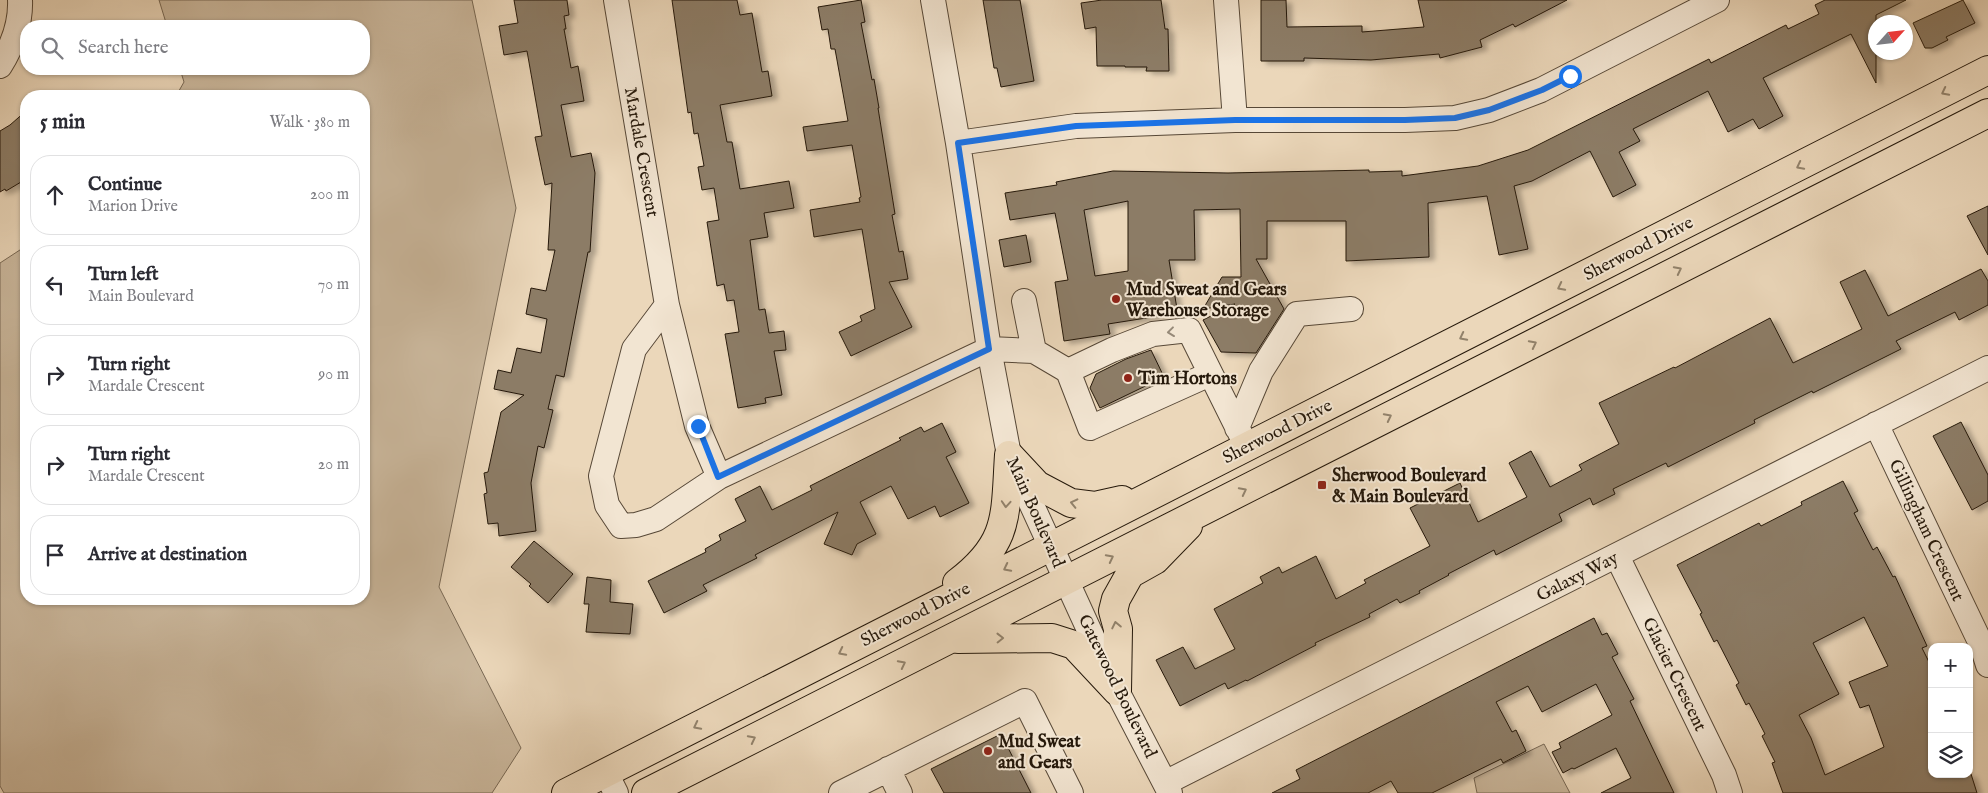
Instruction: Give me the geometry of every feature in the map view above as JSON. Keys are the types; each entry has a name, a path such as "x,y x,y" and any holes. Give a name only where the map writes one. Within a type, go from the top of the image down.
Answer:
{"main road":[{"name":"Sherwood Drive","path":"566,793 611,783 916,614 1156,492 1242,438 1988,70"},
{"path":"646,793 1988,112"},
{"path":"1009,455 1037,485 1071,503 1095,506 1156,492"},
{"path":"916,614 971,572 995,545 1005,518 1009,455"},
{"path":"1117,691 1118,629 1112,611 1116,599 1130,574 1155,560 1200,513"},
{"path":"951,639 1052,638 1074,645 1117,691"}],"street":[{"path":"0,66 16,36 21,16 20,0"},
{"name":"Mardale Crescent","path":"616,0 668,304 698,426 718,477"},
{"name":"Main Boulevard","path":"933,0 958,143 989,349 1009,455 1066,579"},
{"path":"1226,0 1235,120"},
{"path":"958,143 1076,126 1235,120 1405,120 1455,118 1489,110 1542,90 1717,0"},
{"path":"1024,301 1034,351"},
{"path":"668,304 634,349 601,476 607,505 621,526 636,525 656,520 718,477 989,349 1034,351 1068,371 1090,428 1210,374"},
{"path":"1242,438 1261,371 1297,314 1351,309"},
{"path":"1068,371 1112,350 1153,334 1189,330 1242,438"},
{"name":"Galaxy Way","path":"1168,788 1617,556 1988,368"},
{"name":"Gillingham Crescent","path":"1876,424 1982,646 1988,665"},
{"name":"Glacier Crescent","path":"1617,556 1724,775 1730,793"},
{"name":"Gatewood Boulevard","path":"1066,579 1117,691 1168,788"},
{"path":"841,793 1024,701 1072,793"},
{"path":"888,769 900,793"}],"shaded area":[{"path":"159,0 472,0 516,208 439,587 521,748 492,793 4,793 0,786 0,263 20,250 20,605 370,605 370,90 179,90 184,82 182,75 370,75 370,20 165,20"},
{"path":"1544,744 1570,793 1477,793 1474,778"}],"building":[{"path":"514,0 567,0 569,15 564,16 566,29 564,29 571,68 578,66 584,101 561,105 571,157 591,153 595,173 590,252 588,252 564,377 556,375 548,409 553,410 544,448 538,446 531,483 536,531 499,536 498,523 488,524 484,494 487,493 484,473 488,472 501,412 524,395 494,389 498,370 511,373 517,348 541,353 547,319 526,314 531,288 546,291 555,250 548,250 552,183 545,185 535,137 542,136 527,51 504,55 499,26 518,23"},
{"path":"672,0 737,0 740,15 752,13 762,72 768,71 772,96 720,105 727,142 732,142 740,189 789,181 794,208 764,213 768,237 750,240 759,310 765,309 769,333 784,331 786,350 774,351 782,395 765,398 766,403 738,408 725,334 739,332 734,300 727,301 724,284 717,286 707,222 719,220 714,188 702,190 698,167 704,166 698,133 694,134 691,112 688,113"},
{"path":"861,0 865,22 861,23 879,108 895,214 892,215 899,252 903,251 908,279 889,282 912,327 851,356 839,332 862,321 860,316 875,309 862,229 814,237 810,210 860,202 859,198 861,197 852,145 807,151 803,127 848,121 835,49 831,49 828,29 822,30 818,7"},
{"path":"983,0 1020,0 1034,81 1001,87 997,68 994,68"},
{"path":"1102,0 1161,0 1165,29 1168,29 1169,71 1146,71 1147,67 1097,66 1096,27 1085,29 1081,3"},
{"path":"1261,0 1286,0 1287,27 1362,26 1362,32 1424,27 1418,0 1567,0 1515,27 1513,24 1480,40 1482,47 1440,58 1439,54 1371,60 1304,58 1304,61 1261,61"},
{"path":"1825,0 1906,0 1876,15 1868,15 1868,60 1876,60 1876,83 1851,34 1763,78 1783,116 1759,129 1753,119 1728,132 1708,91 1633,129 1640,141 1619,152 1636,185 1613,197 1590,151 1532,181 1514,186 1528,249 1499,255 1487,196 1428,203 1429,257 1346,261 1346,221 1267,221 1267,259 1256,259 1284,309 1256,353 1221,352 1203,320 1235,304 1203,309 1222,277 1241,277 1240,209 1194,210 1195,260 1169,260 1177,309 1159,312 1159,316 1108,324 1110,334 1064,341 1055,282 1068,280 1055,213 1010,220 1005,193 1057,185 1056,182 1113,171 1228,173 1369,170 1369,172 1402,171 1402,176 1478,166 1528,150 1709,59 1711,63 1786,25 1788,29 1819,14 1815,5","holes":["1128,201 1128,271 1095,276 1084,210"]},
{"path":"1963,0 1975,23 1946,37 1948,40 1932,48 1925,48 1913,23"},
{"path":"20,116 20,183 6,191 5,189 0,192 0,131"},
{"path":"1988,206 1988,255 1967,216"},
{"path":"1026,235 1031,262 1004,267 999,240"},
{"path":"1981,269 1988,281 1988,305 1959,320 1955,312 1896,341 1901,349 1754,420 1755,423 1668,467 1666,463 1613,489 1615,494 1593,505 1590,498 1559,514 1562,521 1496,555 1494,550 1448,574 1419,591 1420,593 1400,603 1397,599 1369,614 1370,617 1315,643 1316,645 1247,681 1228,689 1225,683 1180,706 1156,660 1183,647 1195,669 1235,649 1214,609 1263,583 1260,577 1279,567 1282,573 1316,556 1336,599 1366,583 1364,580 1430,546 1410,508 1460,483 1478,522 1527,497 1509,463 1531,451 1550,487 1582,470 1579,465 1619,444 1599,403 1675,368 1770,318 1793,363 1862,329 1840,282 1865,270 1888,316"},
{"name":"Tim Hortons","path":"1151,350 1164,377 1100,408 1090,388 1096,374 1126,359"},
{"path":"1961,422 1988,475 1988,501 1972,510 1933,436"},
{"path":"942,423 956,452 946,457 969,503 940,517 935,506 908,519 891,486 860,502 876,534 857,544 852,555 824,544 838,512 755,555 757,558 703,585 707,591 664,613 648,581 706,552 705,549 721,540 719,535 746,521 735,499 760,486 772,510 812,490 810,486 901,440 899,438 921,427 924,432"},
{"path":"1843,481 1858,511 1854,513 1873,550 1877,547 1893,577 1895,576 1927,646 1922,648 1928,660 1928,778 1972,778 1977,793 1783,793 1772,763 1775,762 1762,736 1765,734 1749,703 1746,705 1736,685 1739,683 1717,640 1714,642 1700,614 1702,613 1677,565 1759,523 1761,526 1802,505 1801,502","holes":["1864,617 1888,666 1849,682 1860,708 1869,705 1884,747 1825,775 1811,738 1799,715 1839,694 1813,643"]},
{"path":"534,541 573,574 548,603 529,586 531,584 511,567"},
{"path":"587,577 611,580 610,602 633,604 630,634 586,632 589,604 584,604"},
{"path":"1594,618 1602,635 1607,633 1618,654 1612,657 1634,699 1630,701 1674,793 1601,793 1631,778 1616,748 1563,773 1552,752 1561,748 1559,743 1612,715 1596,684 1542,712 1528,686 1496,702 1512,732 1516,730 1526,751 1503,763 1501,759 1432,793 1398,793 1391,781 1368,793 1272,793 1300,779 1296,770"},
{"name":"Mud Sweat and Gears","path":"1001,734 1031,793 944,793 931,769"}],"place":[{"name":"Mud Sweat and Gears Warehouse Storage","path":"1116,299"},
{"name":"Tim Hortons","path":"1128,378"},
{"name":"Sherwood Boulevard & Main Boulevard","path":"1322,485"},
{"name":"Mud Sweat and Gears","path":"988,751"}],"route":[{"path":"698,426 718,477 989,349 958,143 1076,126 1235,120 1405,120 1455,118 1489,110 1542,90 1570,76"}]}
